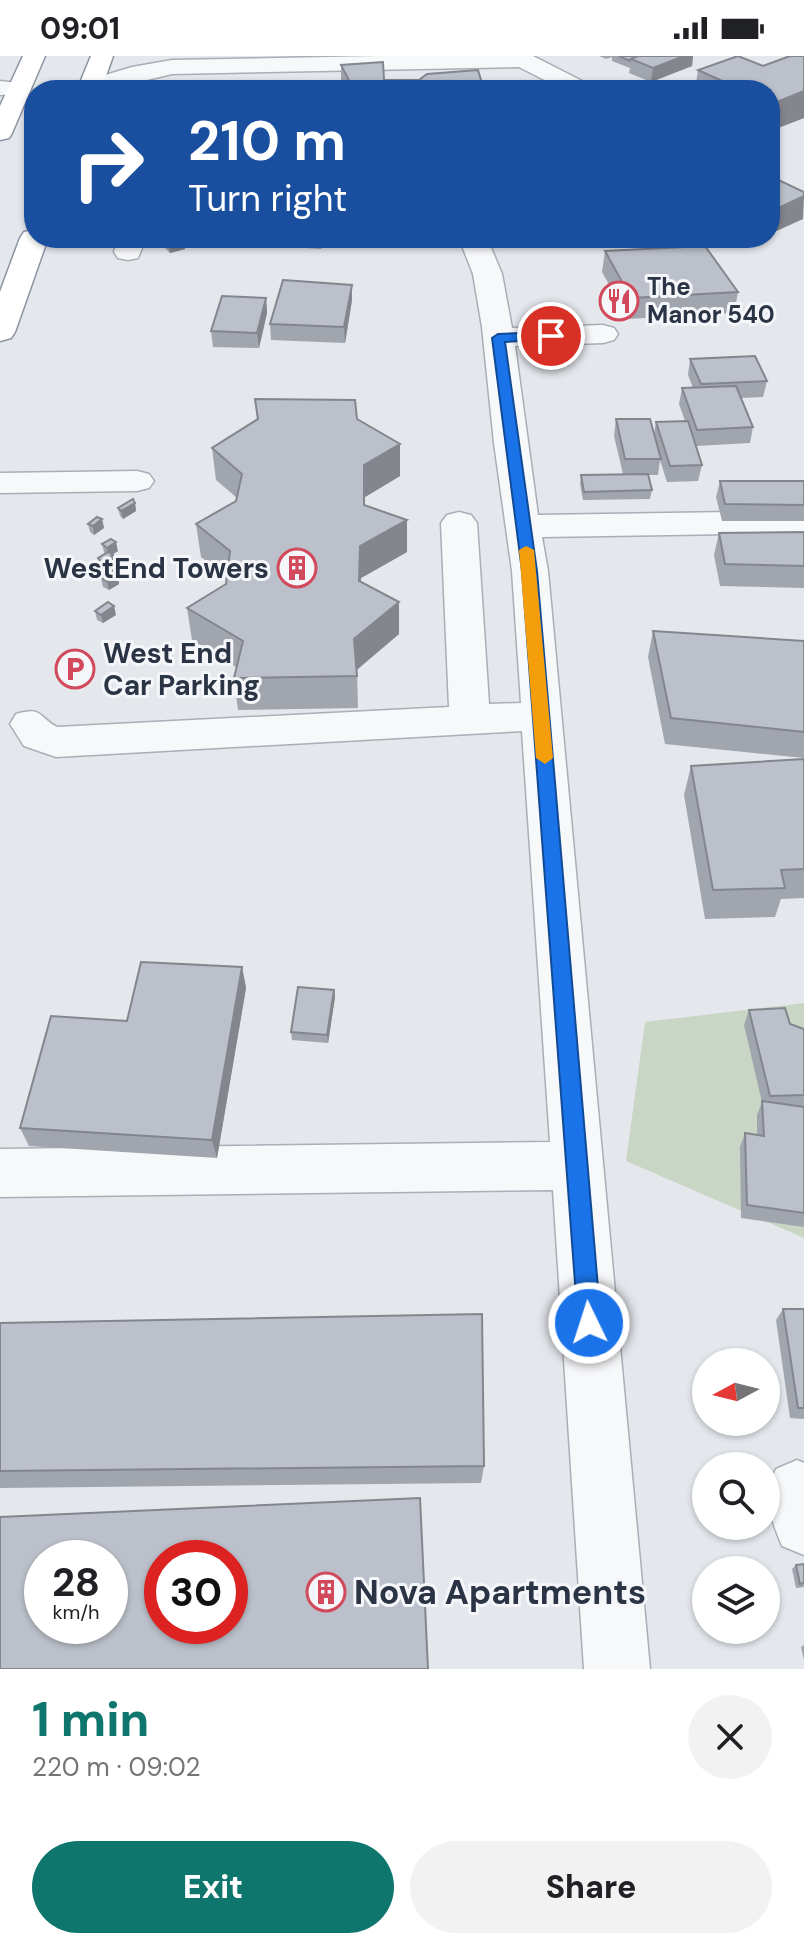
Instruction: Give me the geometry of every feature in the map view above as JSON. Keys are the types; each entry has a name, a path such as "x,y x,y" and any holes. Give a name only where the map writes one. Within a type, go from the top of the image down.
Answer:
{"highway":[{"path":"0,133 10,89 34,56"},
{"path":"93,80 102,56"},
{"path":"0,332 30,248"}],"street":[{"path":"131,56 172,67 218,71 521,58 563,80"},
{"path":"116,80 141,71 172,67"},
{"path":"405,74 516,76 525,80"},
{"path":"481,248 498,338 530,571 617,1669"},
{"path":"498,338 603,334"},
{"path":"0,483 137,481"},
{"path":"459,523 470,719"},
{"path":"522,526 798,528"},
{"path":"30,724 38,736 56,742 540,716"},
{"path":"0,1173 577,1166"}],"green space":[{"path":"804,1003 804,1238 626,1161 645,1022"}],"building":[{"path":"619,56 638,56 630,61"},
{"path":"638,56 684,56 653,68 631,59"},
{"path":"738,56 763,66 790,56 804,56 804,91 780,101 780,80 720,80 698,70"},
{"path":"383,62 384,80 349,80 341,65"},
{"path":"478,70 481,80 419,80 427,74"},
{"path":"780,181 804,192 804,196 780,207"},
{"path":"706,248 738,292 631,298 605,251"},
{"path":"283,280 352,285 344,327 270,324"},
{"path":"222,296 266,298 257,333 211,331"},
{"path":"755,356 767,381 701,384 690,359"},
{"path":"736,386 753,427 697,430 682,388"},
{"name":"WestEnd Towers","path":"255,399 355,400 357,419 400,444 364,465 364,505 407,520 360,546 359,581 399,602 354,639 357,676 234,678 243,641 187,608 226,584 230,551 196,524 236,501 242,474 212,448 258,419"},
{"path":"616,419 650,419 661,459 625,459"},
{"path":"688,421 702,465 670,466 656,422"},
{"path":"648,474 652,490 584,492 581,475"},
{"path":"720,481 804,481 804,505 725,504"},
{"path":"133,499 135,503 121,511 118,508"},
{"path":"97,517 102,519 93,526 88,524"},
{"path":"804,532 804,566 725,564 719,533"},
{"path":"111,539 116,542 107,548 102,544"},
{"path":"108,552 113,555 102,563 98,558"},
{"path":"110,562 117,565 112,570 105,566"},
{"path":"111,572 117,575 107,581 101,578"},
{"path":"108,602 114,606 101,615 95,611"},
{"path":"653,631 804,641 804,732 671,718"},
{"path":"804,759 804,869 781,870 785,888 713,890 691,766"},
{"path":"141,962 242,967 212,1140 20,1128 51,1016 127,1021"},
{"path":"298,987 334,990 327,1035 291,1032"},
{"path":"785,1008 790,1024 804,1029 804,1095 770,1096 749,1010"},
{"path":"762,1101 804,1107 804,1213 747,1205 745,1133 764,1136"},
{"path":"783,1309 804,1309 804,1408 798,1408"},
{"path":"482,1314 484,1466 0,1471 0,1323"},
{"name":"Nova Apartments","path":"420,1498 428,1669 0,1669 0,1517"},
{"path":"804,1564 804,1583 800,1584 796,1565"}],"slow traffic":[{"path":"526,550 545,758"}],"place":[{"name":"The Manor 540","path":"619,301"},
{"name":"WestEnd Towers","path":"297,568"},
{"name":"West End Car Parking","path":"75,669"},
{"name":"Nova Apartments","path":"326,1592"}],"route":[{"path":"551,336 498,338 530,571 589,1323"}]}
